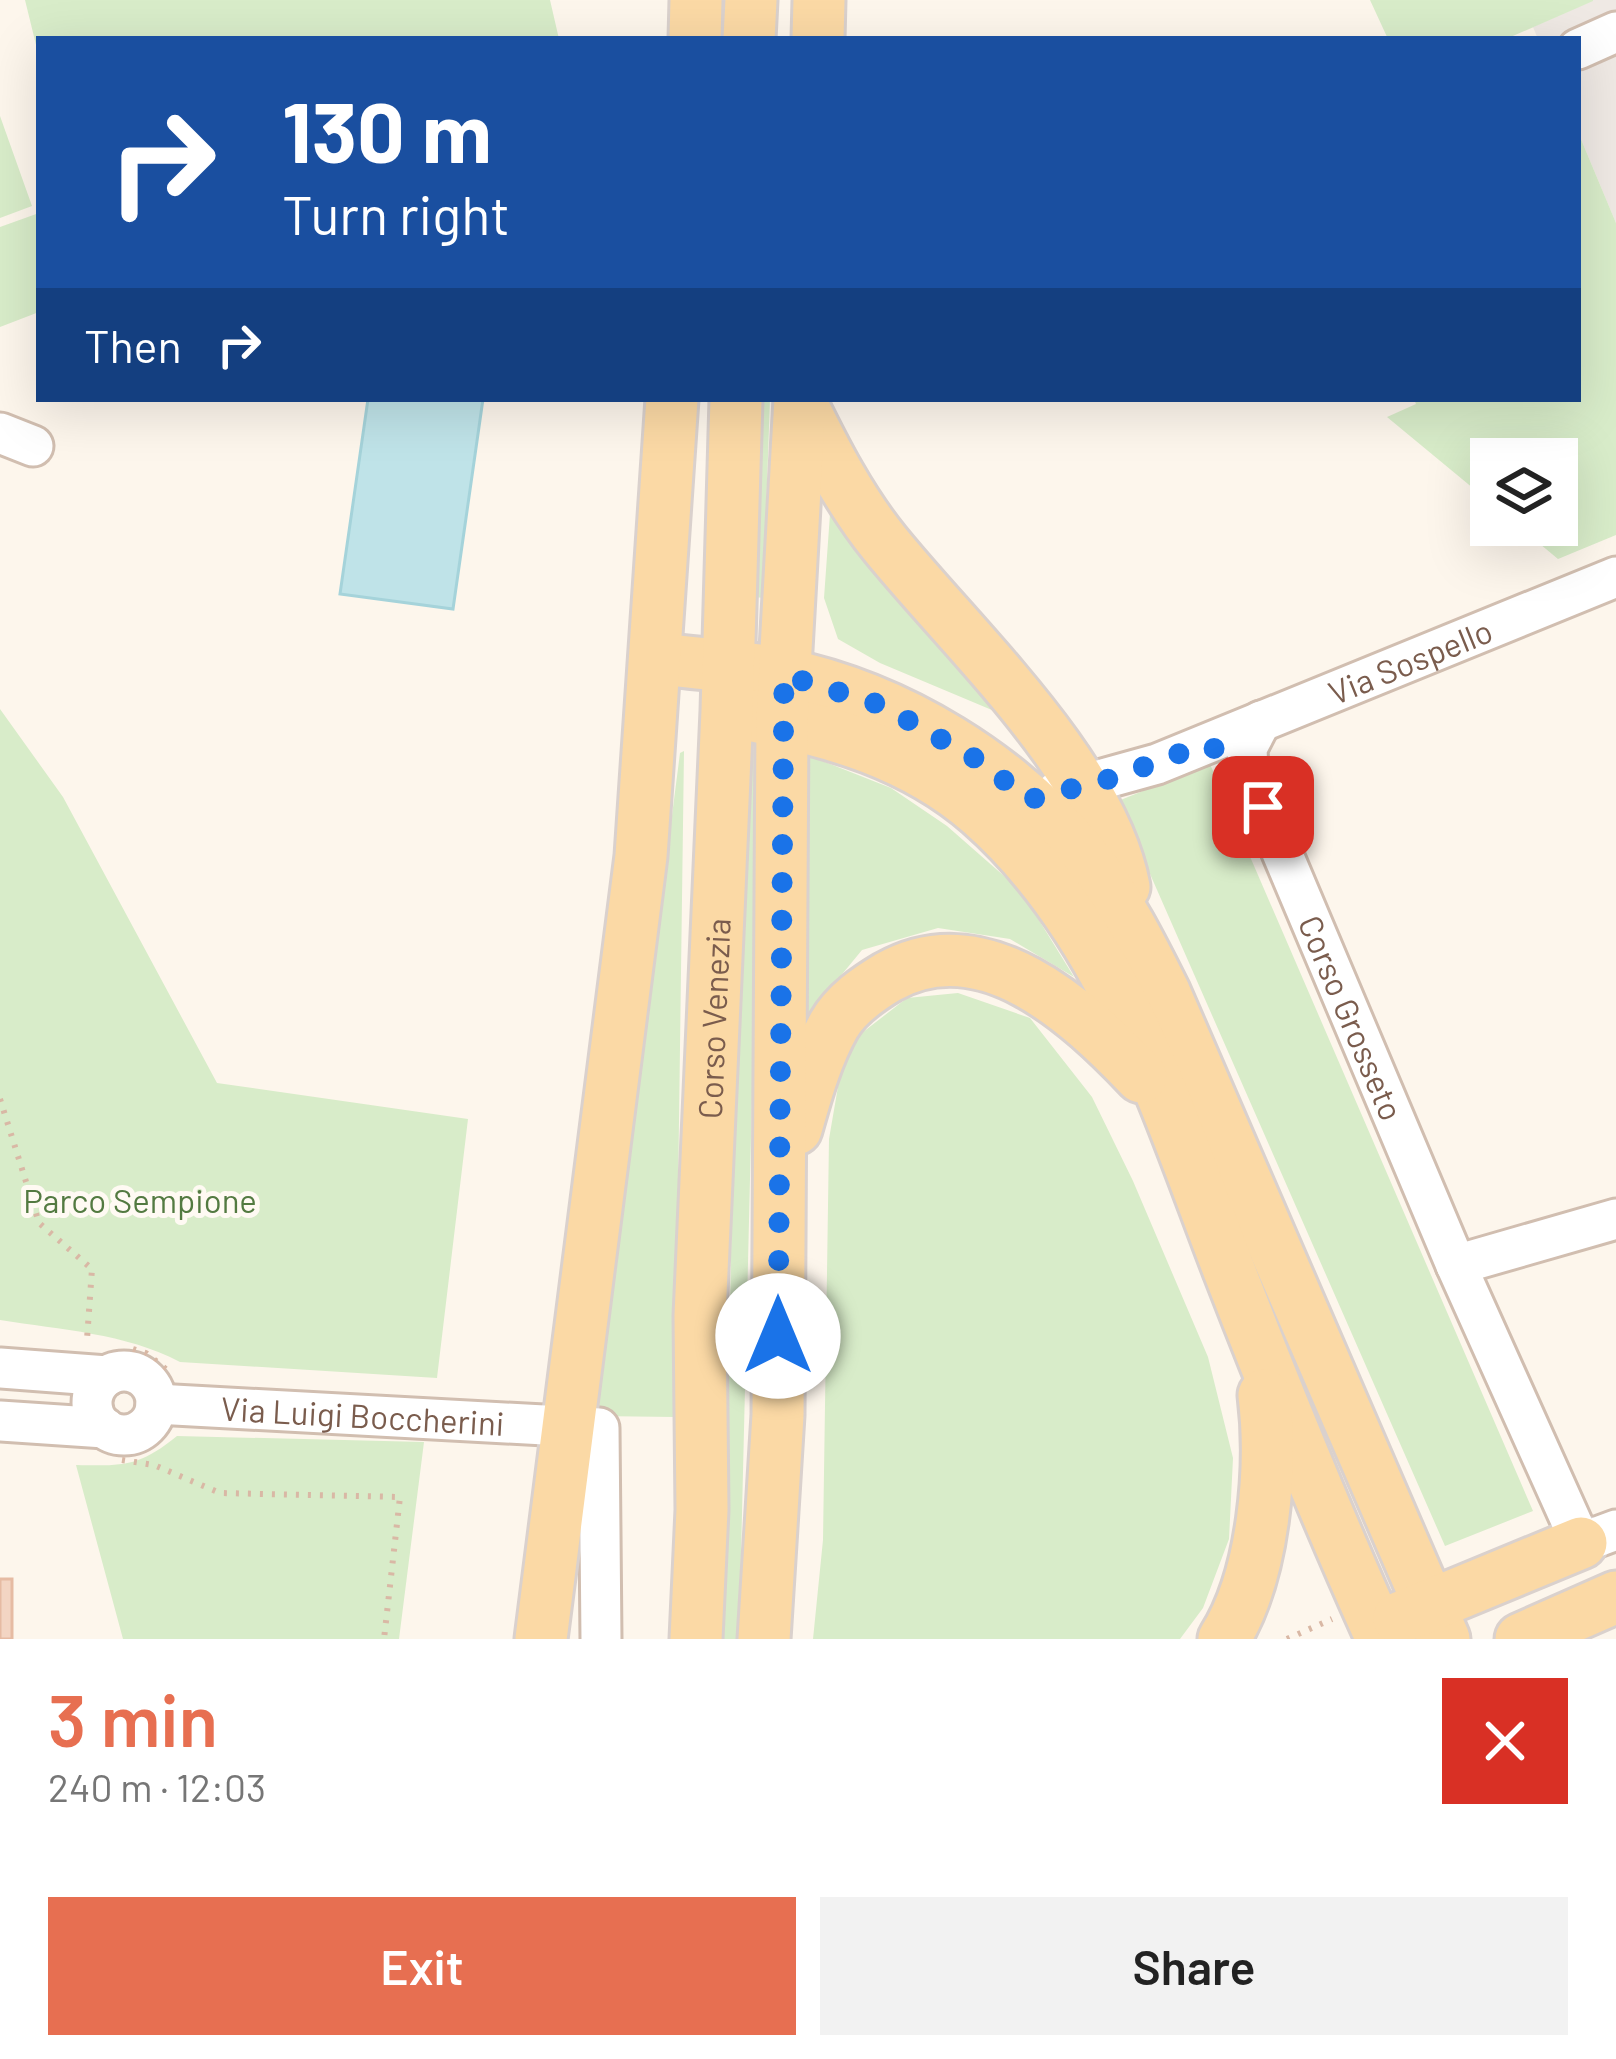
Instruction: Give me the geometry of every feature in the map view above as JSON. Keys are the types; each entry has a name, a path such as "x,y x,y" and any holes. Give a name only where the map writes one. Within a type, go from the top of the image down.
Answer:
{"main road":[{"path":"749,36 751,0"},
{"path":"818,36 819,0"},
{"path":"541,1639 641,856 672,402"},
{"name":"Corso Venezia","path":"697,1639 702,1510 700,1316 736,402"},
{"name":"Corso Venezia","path":"764,1639 778,1415 783,698 800,402"},
{"path":"801,402 837,476 882,542 985,659 1083,786 1121,872 1132,928"},
{"path":"655,658 728,689 881,705 983,763 1028,800 1086,860 1132,928 1174,1016 1436,1622"},
{"path":"783,698 909,765 980,812 1050,884 1092,948 1163,1101 1362,1630 1436,1622 1599,1536"},
{"path":"778,1186 809,1085 835,1022 864,992 914,968 946,961 986,963 1021,978 1077,1016 1163,1101"},
{"path":"1224,1639 1251,1574 1265,1489 1266,1414 1257,1341"},
{"path":"1521,1639 1616,1597"}],"street":[{"path":"1581,48 1616,32"},
{"name":"Via Sospello","path":"1028,800 1157,764 1616,577"},
{"path":"1248,772 1247,748 1261,722"},
{"path":"1205,744 1230,755 1248,772"},
{"name":"Corso Grosseto","path":"1248,772 1456,1264 1599,1536"},
{"path":"1456,1264 1616,1219"},
{"path":"0,1368 107,1376 136,1373 151,1386 156,1404 142,1430 123,1435 105,1428 0,1421"},
{"path":"105,1428 92,1406 96,1389 107,1376"},
{"name":"Via Luigi Boccherini","path":"156,1404 570,1425"},
{"path":"570,1425 599,1428 601,1639"}],"path":[{"path":"0,1099 39,1223 92,1269 87,1339"},
{"path":"154,1465 220,1493 400,1497 384,1639"},
{"path":"1287,1639 1362,1630"}],"shaded area":[{"path":"1593,0 1616,0 1616,223 1581,139 1581,36 1537,36 1533,27"}],"green space":[{"path":"25,0 550,0 558,36 36,36 36,45"},
{"path":"1370,0 1593,0 1513,36 1387,36"},
{"path":"0,116 32,206 0,218"},
{"path":"1581,139 1616,223 1616,535 1558,559 1542,546 1578,546 1578,438 1470,438 1470,486 1387,417 1415,402 1581,402"},
{"path":"36,214 36,313 0,327 0,227"},
{"path":"755,402 770,402 763,598 748,596"},
{"path":"830,514 999,713 880,663 838,639 824,598"},
{"name":"Parco Sempione","path":"0,709 63,797 217,1083 468,1119 437,1378 180,1362 115,1339 0,1320"},
{"path":"748,749 758,751 760,761 739,1639 724,1639 740,761"},
{"path":"684,751 675,1417 595,1416 680,753"},
{"path":"810,756 891,788 947,826 1021,891 1074,977 1010,939 938,928 862,950 806,1018"},
{"path":"1210,764 1533,1511 1445,1546 1118,801"},
{"path":"958,993 1030,1018 1092,1097 1208,1357 1233,1458 1229,1539 1203,1608 1180,1639 813,1639 823,1540 829,1139 845,1046 907,998"},
{"path":"177,1436 424,1442 399,1639 123,1639 76,1465 130,1462 152,1454"}],"water":[{"path":"368,402 483,402 453,609 340,594"}],"building":[{"path":"0,1579 12,1579 12,1639 0,1639"}],"route":[{"path":"778,1336 784,675 881,705 983,763 1028,800 1113,778 1205,744 1230,755 1248,772 1263,807"}]}
